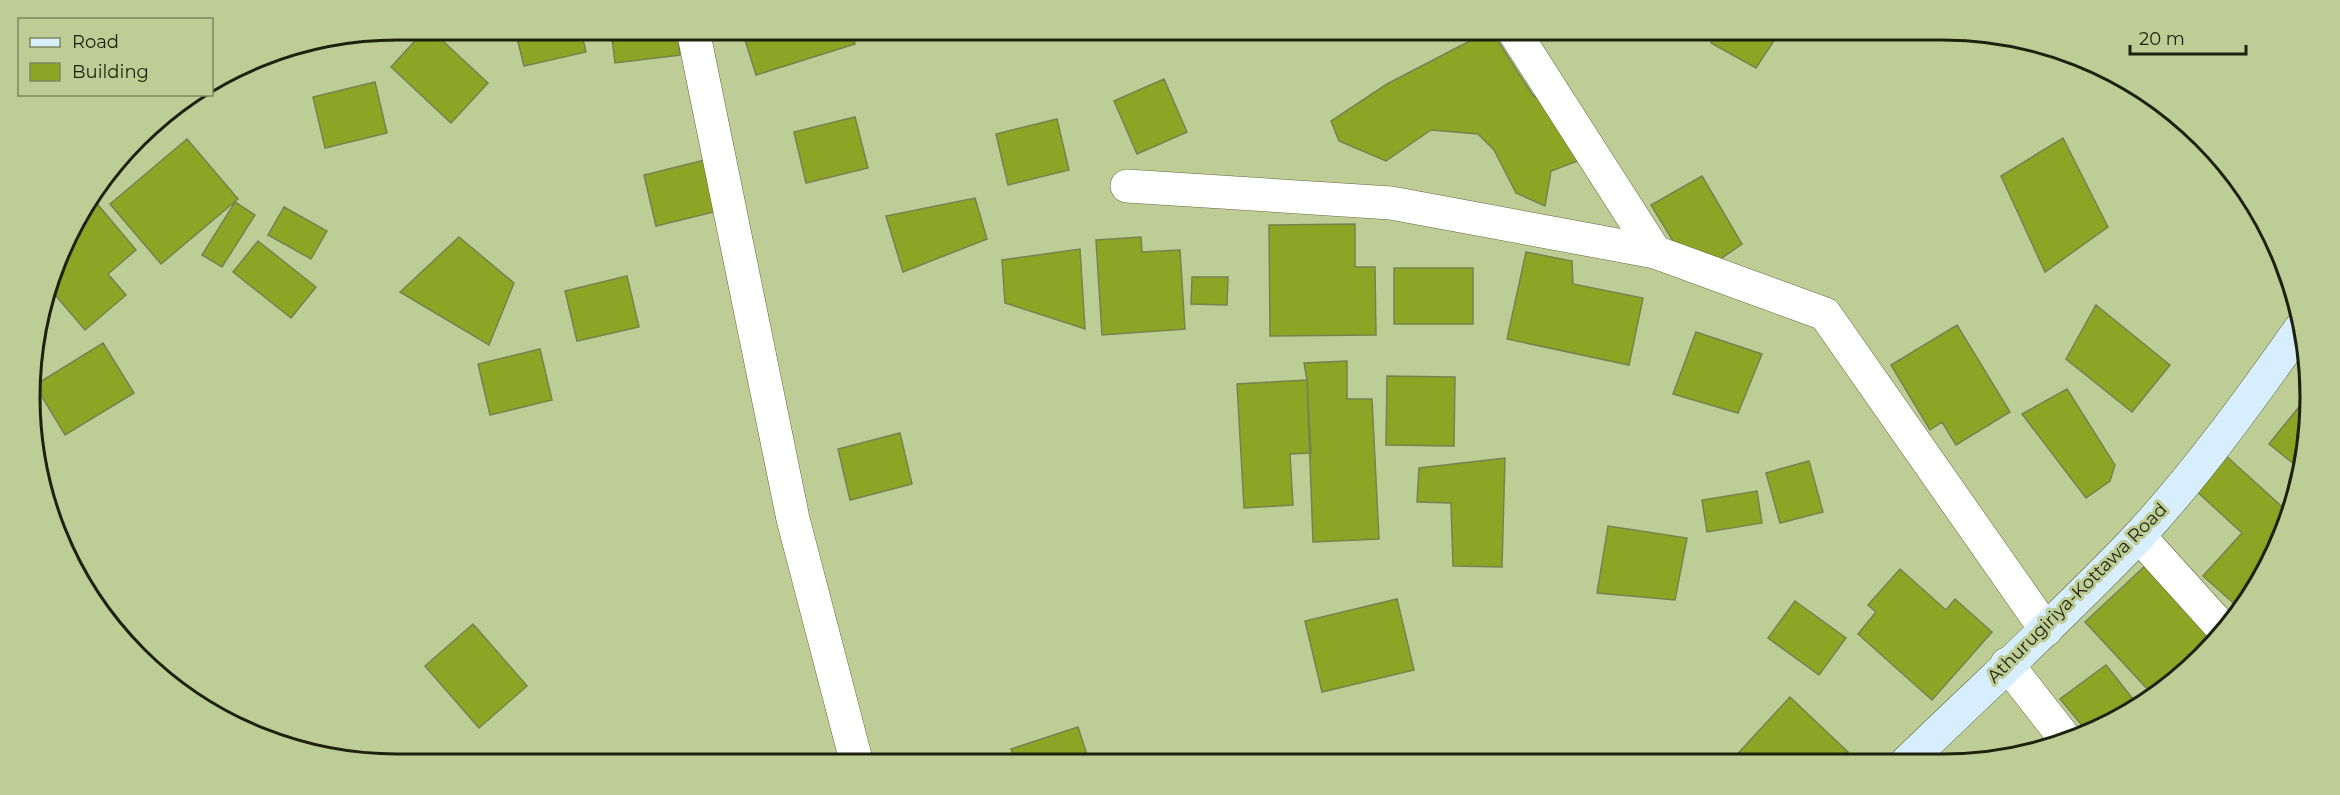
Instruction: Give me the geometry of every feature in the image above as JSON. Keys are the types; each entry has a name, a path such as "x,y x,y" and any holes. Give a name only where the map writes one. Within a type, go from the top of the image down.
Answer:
{"main road":[{"name":"Athurugiriya-Kottawa Road","path":"1915,754 2007,664 2046,630 2139,536 2223,438 2294,337"}],"street":[{"path":"695,40 792,519 854,754"},
{"path":"1519,40 1655,252"},
{"path":"1128,186 1391,203 1655,252 1825,314 2046,630"},
{"path":"2139,536 2218,624"},
{"path":"2007,664 2062,734"}],"building":[{"path":"416,40 442,40 488,83 451,123 391,67"},
{"path":"518,40 583,40 586,52 524,66"},
{"path":"612,40 678,40 680,55 615,63"},
{"path":"745,40 854,40 855,44 756,75"},
{"path":"1472,40 1497,40 1532,94 1550,110 1583,159 1551,171 1545,206 1516,193 1494,150 1478,134 1431,130 1386,161 1339,141 1331,121 1387,84"},
{"path":"1713,40 1774,40 1756,68 1711,43"},
{"path":"1164,79 1187,132 1137,154 1114,101"},
{"path":"375,82 387,133 325,148 313,97"},
{"path":"855,117 868,168 806,183 794,132"},
{"path":"1057,119 1069,170 1008,185 996,134"},
{"path":"2063,138 2108,227 2045,272 2001,176"},
{"path":"187,139 238,199 161,264 110,204"},
{"path":"705,160 718,211 656,226 644,175"},
{"path":"1702,176 1742,244 1695,277 1651,205"},
{"path":"975,198 987,239 903,272 886,216"},
{"path":"235,202 255,215 222,267 202,255"},
{"path":"98,204 136,250 108,274 126,295 85,330 56,295 77,240"},
{"path":"284,207 327,231 311,259 268,235"},
{"path":"1355,224 1355,267 1375,267 1376,335 1270,336 1269,225"},
{"path":"459,237 514,283 489,345 400,292"},
{"path":"1141,237 1142,252 1180,250 1185,329 1102,335 1096,240"},
{"path":"258,241 316,287 291,318 233,272"},
{"path":"1080,249 1085,329 1005,303 1002,260"},
{"path":"1526,252 1572,261 1573,284 1643,298 1629,365 1507,339"},
{"path":"1394,268 1473,268 1473,324 1394,324"},
{"path":"627,276 639,327 577,341 565,291"},
{"path":"1192,277 1228,277 1227,305 1191,304"},
{"path":"2096,305 2170,365 2132,412 2066,359"},
{"path":"1957,325 2010,412 1956,445 1942,422 1930,430 1891,365"},
{"path":"1696,332 1762,354 1738,413 1673,394"},
{"path":"103,343 134,393 65,435 40,394 41,381"},
{"path":"540,349 552,400 490,415 478,364"},
{"path":"1347,361 1347,399 1372,399 1379,539 1313,542 1307,380 1304,363"},
{"path":"1387,376 1455,377 1454,446 1386,445"},
{"path":"1307,380 1311,453 1290,454 1293,505 1244,508 1237,384"},
{"path":"2067,389 2115,465 2110,481 2086,498 2022,414"},
{"path":"2300,406 2293,464 2269,444"},
{"path":"900,433 912,484 850,500 838,449"},
{"path":"2224,454 2282,507 2263,555 2234,603 2203,576 2242,533 2193,488"},
{"path":"1505,458 1502,567 1453,566 1451,503 1417,502 1419,468"},
{"path":"1809,461 1823,512 1780,523 1766,473"},
{"path":"1757,491 1762,523 1707,532 1702,500"},
{"path":"1608,526 1687,538 1675,600 1597,593"},
{"path":"2146,565 2210,634 2178,666 2148,689 2085,622"},
{"path":"1900,569 1946,610 1955,599 1992,632 1932,700 1858,634 1876,612 1868,605"},
{"path":"1397,599 1414,670 1322,692 1305,621"},
{"path":"1795,601 1846,638 1819,675 1768,638"},
{"path":"473,624 527,686 479,728 425,666"},
{"path":"2106,665 2133,699 2082,726 2060,699"},
{"path":"1790,697 1848,752 1846,754 1737,754"},
{"path":"1078,727 1087,754 1013,754 1011,749"}]}
